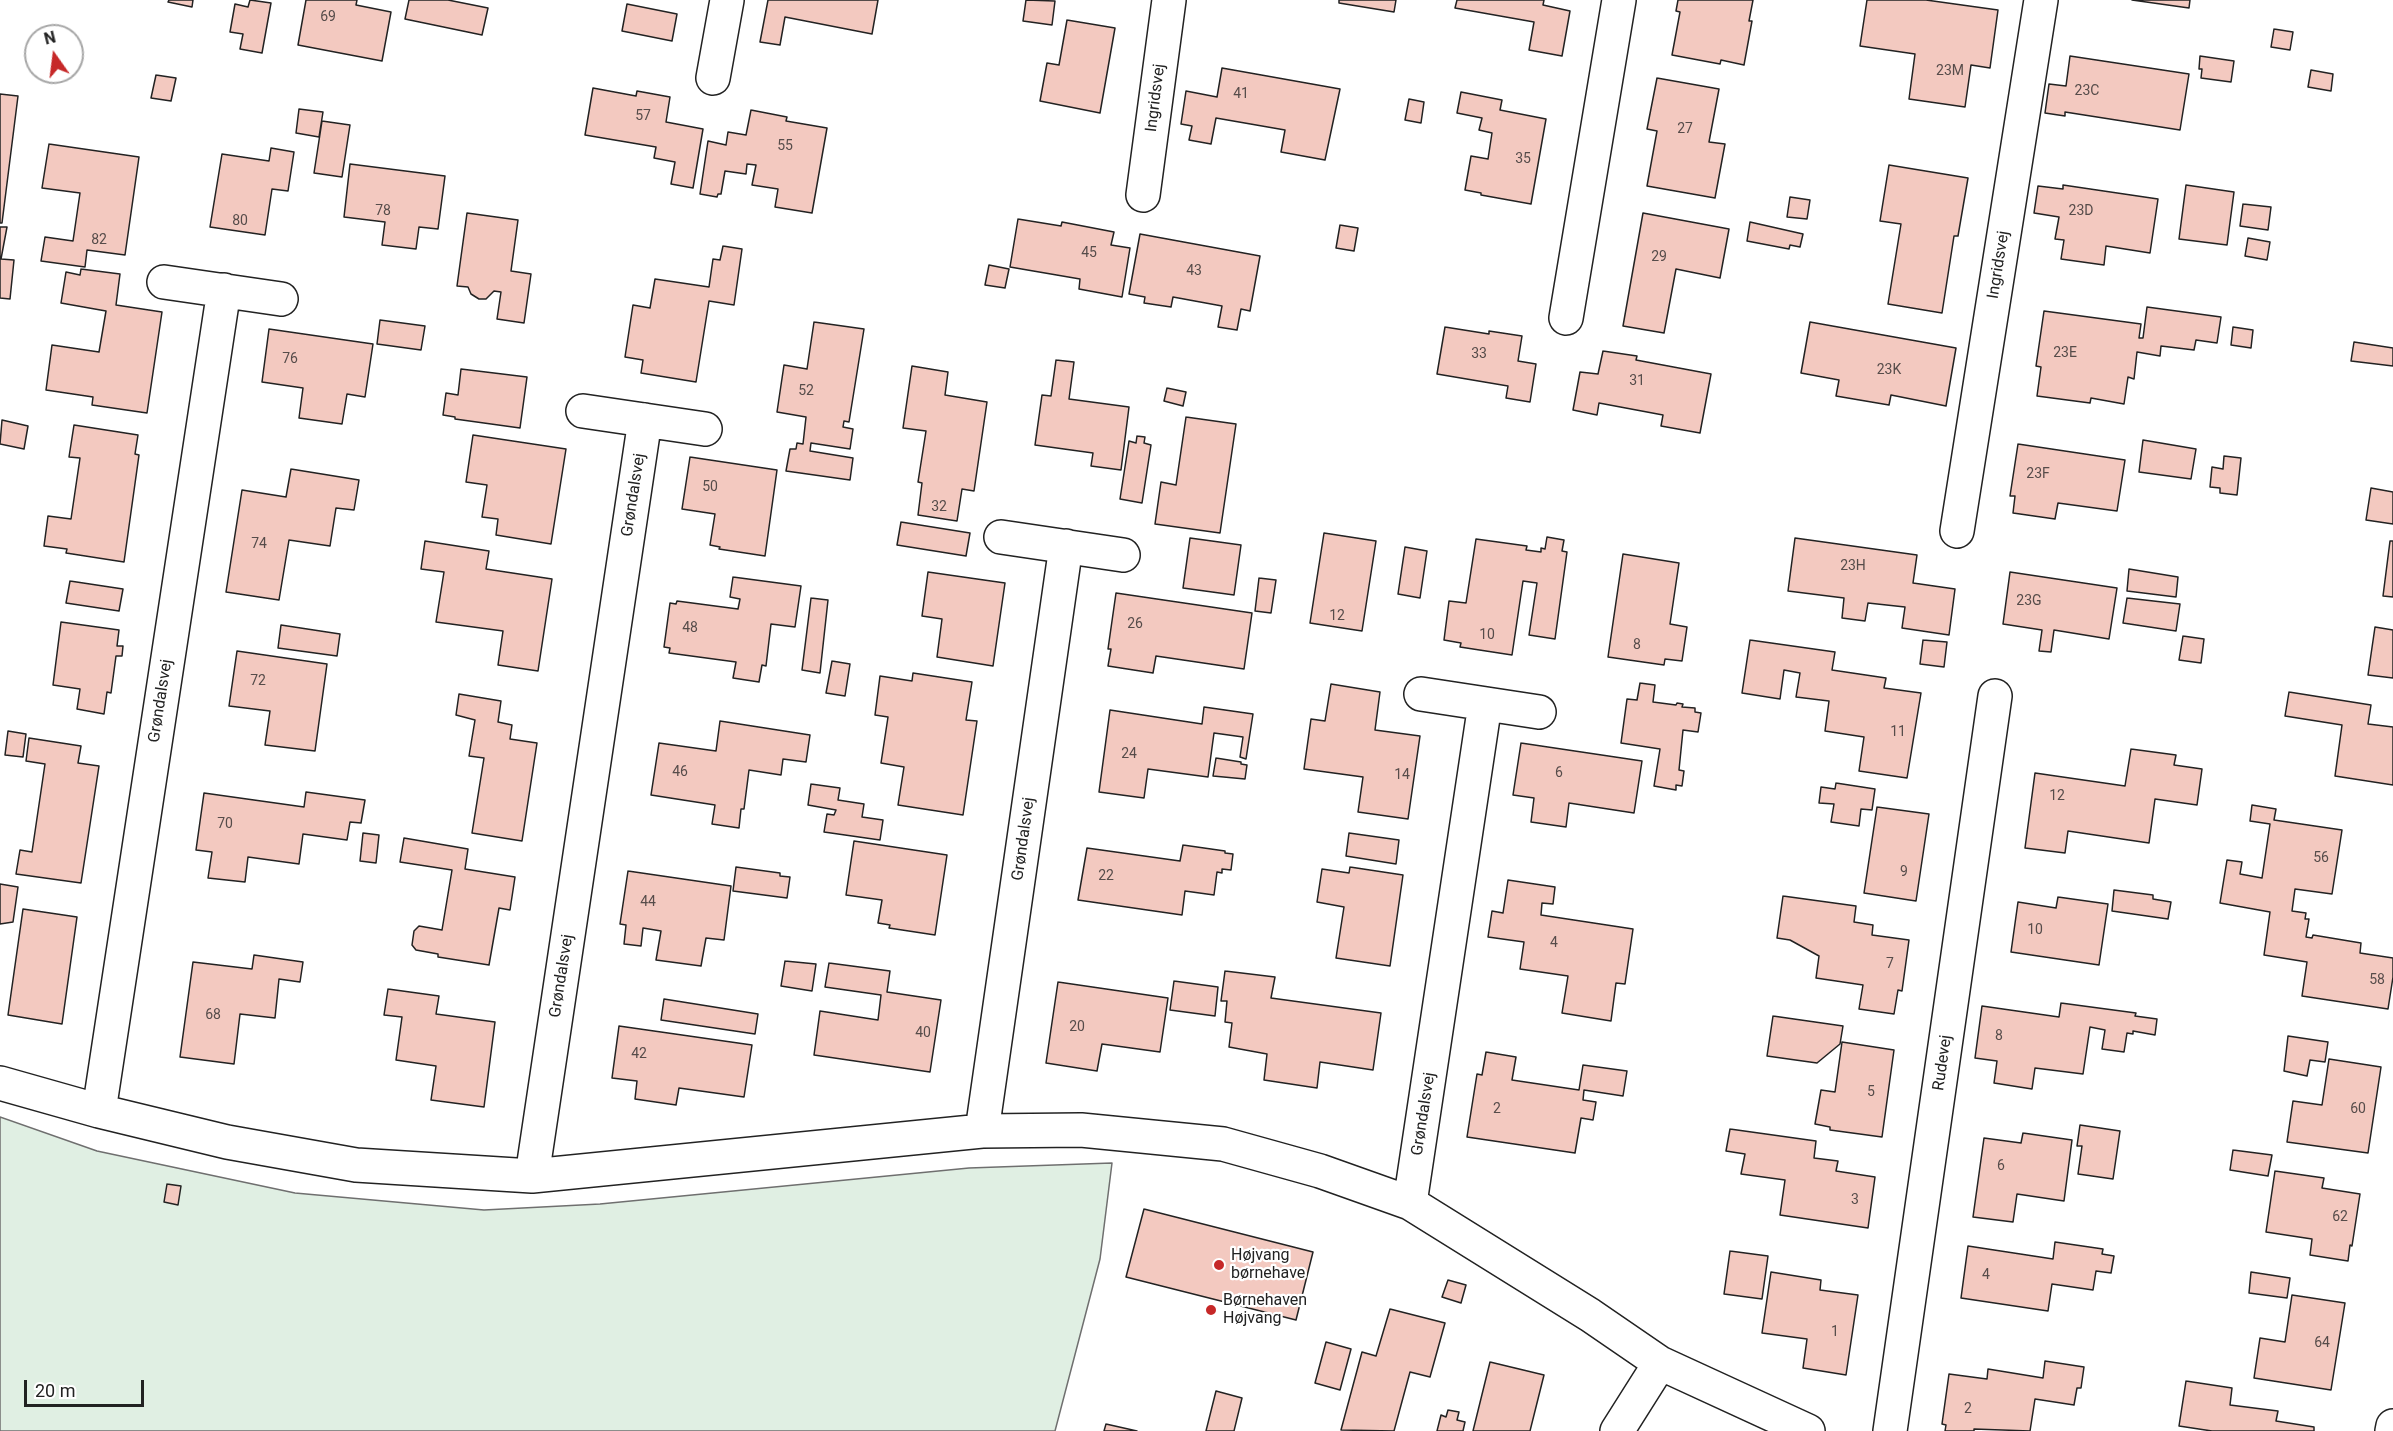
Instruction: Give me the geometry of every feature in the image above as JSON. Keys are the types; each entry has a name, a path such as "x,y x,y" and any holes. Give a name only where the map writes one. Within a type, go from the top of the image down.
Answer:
{"street":[{"path":"713,78 727,0"},
{"name":"Ingridsvej","path":"1143,195 1169,0"},
{"path":"1566,318 1619,0"},
{"name":"Ingridsvej","path":"1957,531 2041,0"},
{"path":"164,282 281,299"},
{"name":"Grøndalsvej","path":"99,1111 224,290"},
{"path":"584,411 705,429"},
{"name":"Grøndalsvej","path":"532,1176 645,420"},
{"path":"1000,537 1123,555"},
{"name":"Grøndalsvej","path":"982,1131 1066,546"},
{"path":"1421,694 1539,712"},
{"name":"Rudevej","path":"1890,1431 1995,696"},
{"name":"Grøndalsvej","path":"1410,1203 1485,704"},
{"path":"0,1083 99,1111 227,1142 356,1165 532,1176 982,1131 1081,1130 1223,1144 1320,1171 1410,1203 1590,1315 1660,1363 1808,1431"},
{"path":"1617,1431 1660,1363"},
{"path":"2392,1431 2393,1426"}],"green space":[{"path":"0,1117 97,1151 295,1193 484,1210 600,1204 969,1168 1112,1163 1100,1259 1055,1431 0,1431"}],"building":[{"path":"169,0 193,0 192,7 168,2"},
{"path":"250,0 271,3 262,53 240,49 243,34 230,32 235,4 248,7"},
{"path":"306,0 357,0 356,5 391,12 382,61 298,45"},
{"path":"409,0 448,0 488,8 482,35 405,19"},
{"path":"768,0 878,0 872,34 785,17 780,45 760,42"},
{"path":"1026,0 1055,1 1052,25 1023,21"},
{"path":"1339,0 1396,0 1394,12 1339,3"},
{"path":"1457,0 1544,0 1543,5 1570,11 1562,56 1529,50 1534,22 1455,8"},
{"path":"1678,0 1753,0 1749,21 1752,21 1744,65 1721,60 1720,64 1672,55 1680,12 1676,11"},
{"path":"1867,0 1926,0 1998,10 1990,68 1971,65 1965,107 1909,99 1915,54 1860,46"},
{"path":"2132,0 2190,0 2189,8"},
{"path":"627,4 677,14 672,41 622,31"},
{"path":"1067,20 1115,28 1100,113 1040,101 1047,63 1059,65"},
{"path":"2274,29 2293,32 2290,50 2271,47"},
{"path":"2070,56 2189,74 2180,130 2065,112 2065,116 2045,113 2049,84 2066,86"},
{"path":"2200,56 2234,61 2231,82 2201,78"},
{"path":"1222,68 1340,89 1325,160 1281,152 1285,130 1216,118 1211,144 1189,140 1192,126 1181,124 1186,91 1217,97"},
{"path":"2311,70 2333,74 2331,91 2308,87"},
{"path":"156,75 176,78 171,101 151,98"},
{"path":"1657,78 1719,89 1709,142 1725,144 1715,198 1647,186 1657,131 1647,129"},
{"path":"593,88 636,96 637,91 670,97 666,122 703,129 693,188 671,184 675,162 654,158 656,147 585,135"},
{"path":"1461,92 1502,100 1500,110 1546,119 1531,204 1465,190 1471,156 1488,159 1492,133 1479,130 1482,118 1457,113"},
{"path":"0,94 18,96 2,223 0,223"},
{"path":"1409,99 1424,102 1421,123 1405,120"},
{"path":"299,109 323,112 319,137 296,133"},
{"path":"751,110 787,117 786,121 827,128 812,213 775,207 778,189 752,185 756,165 747,164 746,174 725,171 721,194 717,197 700,194 708,141 726,145 728,132 746,135"},
{"path":"322,121 350,125 342,177 314,173"},
{"path":"49,144 139,157 125,255 87,250 85,267 41,261 45,237 73,241 80,193 42,188"},
{"path":"271,148 294,152 288,191 272,189 265,235 210,227 222,154 269,161"},
{"path":"350,164 445,176 438,229 419,227 416,249 382,245 385,222 344,217"},
{"path":"1889,165 1968,178 1958,236 1954,236 1942,313 1888,304 1901,224 1880,221"},
{"path":"2063,185 2158,199 2150,253 2106,246 2104,265 2061,259 2064,240 2055,239 2059,217 2034,213 2038,186 2063,189"},
{"path":"2186,185 2234,192 2227,245 2179,239"},
{"path":"1790,197 1810,200 1807,219 1787,217"},
{"path":"2243,204 2271,207 2268,230 2240,226"},
{"path":"467,213 518,220 511,271 531,274 524,323 497,319 501,292 494,291 486,299 479,299 471,294 468,287 457,286"},
{"path":"1643,213 1729,229 1720,278 1676,269 1664,333 1623,326"},
{"path":"1018,219 1061,226 1062,222 1114,232 1111,245 1130,248 1122,297 1079,289 1080,279 1010,267"},
{"path":"1750,222 1803,234 1800,247 1790,245 1789,249 1747,241"},
{"path":"1340,225 1358,228 1354,251 1336,248"},
{"path":"0,227 7,227 1,259 14,260 10,299 0,298"},
{"path":"1140,234 1260,256 1250,311 1241,309 1237,330 1218,327 1222,306 1173,297 1171,307 1144,303 1145,297 1129,294"},
{"path":"2248,238 2270,242 2267,260 2245,256"},
{"path":"723,246 742,249 734,305 709,301 696,382 641,373 643,360 625,357 633,305 650,308 655,279 709,287 713,259 720,260"},
{"path":"989,265 1009,269 1005,288 985,285"},
{"path":"81,269 120,274 116,305 162,312 147,413 92,405 93,397 46,390 52,345 99,352 106,311 61,303 66,272 80,275"},
{"path":"2147,307 2221,317 2217,343 2196,340 2194,350 2161,346 2160,356 2137,352 2134,379 2128,377 2124,404 2091,398 2090,403 2037,396 2041,367 2036,366 2044,311 2141,324 2139,338 2143,338"},
{"path":"380,320 425,326 421,350 377,344"},
{"path":"814,322 864,329 849,422 844,421 843,427 853,429 850,449 811,443 810,451 853,458 850,480 786,471 790,449 796,449 797,443 803,444 806,417 777,412 784,365 807,369"},
{"path":"1810,322 1956,348 1946,406 1891,395 1889,405 1836,396 1839,380 1801,373"},
{"path":"1445,327 1489,334 1489,331 1522,336 1518,361 1536,364 1530,402 1506,398 1508,386 1437,374"},
{"path":"2233,327 2253,330 2251,348 2231,345"},
{"path":"269,329 373,344 365,397 347,394 342,424 299,418 303,388 262,382"},
{"path":"2354,342 2393,348 2393,366 2351,361"},
{"path":"1603,351 1637,356 1636,360 1711,374 1700,433 1661,426 1663,415 1599,403 1597,415 1573,410 1580,372 1598,374"},
{"path":"1056,360 1074,362 1069,399 1129,407 1121,470 1091,466 1093,453 1035,445 1042,395 1051,396"},
{"path":"912,366 948,372 945,395 987,402 974,491 962,489 957,521 918,515 922,483 918,482 926,431 903,428"},
{"path":"461,369 527,377 520,428 455,419 455,417 443,415 446,393 458,395"},
{"path":"1167,388 1186,392 1183,406 1164,401"},
{"path":"1186,417 1236,424 1220,533 1155,524 1161,482 1176,485"},
{"path":"2,420 28,426 24,449 0,444"},
{"path":"74,425 138,435 135,454 139,455 124,562 66,553 67,549 44,546 48,516 71,519 80,458 69,457"},
{"path":"473,435 566,449 551,544 496,535 498,519 482,517 487,485 466,482"},
{"path":"1137,436 1145,437 1144,443 1151,445 1142,503 1120,499 1129,441 1136,443"},
{"path":"2143,440 2196,449 2191,479 2139,472"},
{"path":"2018,444 2125,460 2117,511 2058,503 2055,519 2013,513 2015,496 2010,496"},
{"path":"2224,456 2241,458 2237,495 2220,493 2220,488 2210,487 2212,467 2223,469"},
{"path":"690,457 777,470 765,556 719,549 720,547 710,545 715,514 682,509"},
{"path":"291,469 359,480 354,510 336,508 330,546 289,540 279,600 226,592 242,490 286,497"},
{"path":"2371,488 2393,492 2393,524 2366,520"},
{"path":"901,522 970,533 966,556 897,545"},
{"path":"1324,533 1376,541 1362,631 1310,623"},
{"path":"1547,537 1564,540 1562,551 1567,552 1555,639 1529,635 1537,583 1523,581 1512,655 1460,647 1461,643 1444,640 1449,601 1466,603 1476,539 1527,546 1526,550 1541,552 1541,548 1545,549"},
{"path":"1190,538 1241,545 1234,595 1183,588"},
{"path":"1795,538 1917,555 1913,583 1955,589 1949,635 1902,628 1905,607 1868,603 1865,621 1842,618 1844,598 1788,591"},
{"path":"425,541 489,551 486,569 552,579 538,671 498,665 503,631 436,622 444,572 421,569"},
{"path":"2390,541 2393,541 2393,597 2383,596"},
{"path":"1405,547 1427,551 1420,598 1398,594"},
{"path":"1623,554 1679,563 1670,624 1687,627 1682,661 1665,659 1664,665 1608,657"},
{"path":"2129,569 2178,577 2176,597 2127,591"},
{"path":"928,572 1005,583 993,666 937,657 942,619 922,616"},
{"path":"2010,572 2117,588 2109,639 2054,630 2051,652 2039,651 2042,630 2003,624"},
{"path":"733,577 801,586 795,627 771,624 766,666 762,665 759,682 733,678 736,662 669,653 670,648 664,647 670,603 676,604 677,601 738,609 740,599 730,597"},
{"path":"1259,578 1276,580 1271,613 1255,611"},
{"path":"70,581 123,589 119,611 66,603"},
{"path":"1116,593 1252,613 1244,669 1156,656 1153,673 1108,666 1111,649 1108,649"},
{"path":"811,598 828,600 820,673 802,670"},
{"path":"2127,598 2180,604 2176,631 2123,623"},
{"path":"61,622 119,630 117,646 123,646 122,656 116,656 111,693 107,692 104,714 77,709 80,689 53,685"},
{"path":"281,625 340,634 337,656 278,648"},
{"path":"2375,627 2393,630 2393,678 2368,675"},
{"path":"2183,636 2204,639 2201,663 2179,660"},
{"path":"1750,640 1835,652 1832,670 1886,678 1884,688 1921,693 1907,778 1859,771 1864,737 1825,731 1829,701 1796,697 1800,673 1784,670 1780,699 1742,693"},
{"path":"1923,640 1947,642 1944,667 1920,664"},
{"path":"237,651 327,664 315,751 265,745 270,711 229,706"},
{"path":"832,661 850,664 845,696 826,693"},
{"path":"913,673 972,682 966,720 977,721 963,815 898,805 904,767 881,763 888,717 875,715 880,676 912,681"},
{"path":"1640,683 1655,685 1653,702 1683,704 1682,707 1695,708 1695,712 1701,713 1698,732 1683,730 1679,770 1684,771 1682,786 1676,785 1676,790 1654,786 1660,749 1621,743 1627,699 1637,700"},
{"path":"1331,684 1380,692 1375,730 1420,736 1408,819 1358,812 1363,777 1304,769 1311,719 1325,721"},
{"path":"2289,692 2371,705 2368,724 2393,727 2393,785 2335,776 2342,725 2285,716"},
{"path":"459,694 501,701 498,722 512,725 510,739 537,743 522,841 472,833 484,758 469,756 475,720 456,715"},
{"path":"1204,707 1253,714 1246,759 1240,757 1243,737 1214,733 1208,777 1148,769 1144,798 1099,792 1110,710 1202,724"},
{"path":"720,721 810,735 806,762 783,759 781,775 749,770 739,828 712,824 715,805 651,795 659,743 716,751"},
{"path":"8,731 26,734 23,757 5,755"},
{"path":"29,738 81,746 78,763 99,766 81,883 16,874 20,850 32,852 45,764 26,761"},
{"path":"1521,743 1642,761 1634,813 1569,803 1566,827 1531,822 1534,798 1513,795"},
{"path":"2131,749 2176,755 2174,765 2202,769 2197,805 2155,799 2149,843 2068,831 2065,853 2025,848 2035,773 2125,786"},
{"path":"1216,758 1247,765 1245,779 1213,776"},
{"path":"1836,783 1875,789 1872,810 1861,809 1859,826 1831,822 1834,804 1819,803 1821,787 1835,789"},
{"path":"811,784 840,788 838,800 864,804 862,817 883,820 880,840 824,832 827,814 834,815 836,810 808,805"},
{"path":"306,792 365,800 361,823 350,822 347,840 303,834 299,864 248,857 245,882 208,878 212,852 196,850 204,793 304,807"},
{"path":"2252,805 2276,809 2274,820 2342,830 2332,894 2295,889 2292,911 2306,913 2305,919 2309,919 2306,937 2312,938 2313,935 2361,943 2360,953 2393,958 2393,977 2388,1009 2302,996 2307,962 2264,955 2270,912 2220,903 2227,860 2242,862 2240,874 2262,878 2270,824 2250,821"},
{"path":"1877,807 1929,814 1916,901 1864,893"},
{"path":"363,833 379,835 376,863 360,861"},
{"path":"1349,833 1399,840 1396,864 1346,856"},
{"path":"404,838 468,849 465,869 515,877 510,910 499,908 489,965 438,957 438,954 416,950 412,945 414,931 419,926 442,930 452,870 400,862"},
{"path":"854,841 947,855 935,935 889,928 890,925 878,923 882,900 846,895"},
{"path":"1183,845 1233,854 1231,870 1222,869 1222,873 1217,872 1214,895 1185,891 1182,915 1078,900 1087,848 1180,861"},
{"path":"736,867 780,873 780,876 790,877 787,898 733,891"},
{"path":"1350,867 1403,875 1390,966 1336,958 1344,907 1317,902 1322,869 1349,873"},
{"path":"628,871 731,886 724,940 706,938 701,966 656,960 661,931 643,928 641,946 624,944 626,925 620,924"},
{"path":"1508,880 1555,887 1553,904 1542,903 1541,915 1633,929 1625,984 1616,983 1611,1021 1562,1013 1568,976 1520,969 1524,942 1488,937 1492,911 1503,913"},
{"path":"0,884 18,887 13,922 0,924"},
{"path":"2114,890 2153,895 2153,899 2171,902 2168,919 2112,911"},
{"path":"1783,896 1856,906 1854,922 1873,925 1872,935 1909,940 1902,991 1898,990 1894,1014 1859,1009 1863,985 1816,978 1819,956 1790,940 1777,938"},
{"path":"2058,897 2108,904 2099,965 2011,952 2018,902 2056,908"},
{"path":"23,909 77,917 62,1024 8,1015"},
{"path":"254,955 303,962 300,982 279,979 275,1018 240,1014 234,1064 180,1057 193,962 252,969"},
{"path":"785,961 816,964 812,991 781,986"},
{"path":"829,963 890,971 887,992 941,1000 930,1072 814,1055 820,1011 878,1020 881,995 825,987"},
{"path":"1225,971 1275,977 1271,998 1381,1013 1373,1070 1320,1062 1317,1088 1264,1080 1267,1054 1229,1047 1232,1023 1225,1022 1227,1001 1221,1001"},
{"path":"1174,981 1218,987 1215,1016 1170,1010"},
{"path":"1058,982 1168,998 1160,1052 1102,1044 1097,1071 1046,1063"},
{"path":"388,989 439,996 436,1014 495,1022 484,1107 431,1100 436,1066 396,1060 402,1017 384,1015"},
{"path":"664,999 758,1014 755,1034 661,1020"},
{"path":"2061,1003 2136,1013 2135,1016 2157,1019 2155,1035 2133,1031 2133,1034 2127,1033 2124,1052 2102,1049 2105,1030 2090,1027 2083,1074 2035,1068 2032,1089 1994,1083 1997,1061 1975,1058 1982,1006 2059,1017"},
{"path":"1773,1016 1843,1026 1840,1044 1817,1063 1767,1056"},
{"path":"619,1026 752,1045 744,1097 679,1088 676,1105 635,1099 637,1081 612,1078"},
{"path":"2288,1036 2328,1042 2325,1062 2310,1060 2307,1076 2284,1071"},
{"path":"1842,1042 1894,1050 1882,1137 1830,1130 1830,1127 1815,1124 1821,1090 1835,1092"},
{"path":"1486,1052 1516,1057 1512,1080 1579,1090 1583,1065 1627,1071 1623,1096 1584,1090 1583,1100 1596,1102 1593,1120 1581,1118 1575,1153 1467,1137 1477,1074 1482,1075"},
{"path":"2329,1059 2381,1067 2368,1153 2287,1142 2293,1101 2322,1105"},
{"path":"2080,1125 2120,1131 2113,1179 2078,1174 2082,1146 2077,1146"},
{"path":"1730,1129 1816,1141 1814,1158 1838,1161 1836,1171 1875,1177 1868,1228 1780,1215 1785,1180 1741,1174 1745,1154 1726,1151"},
{"path":"2023,1133 2072,1140 2064,1201 2017,1194 2013,1222 1973,1217 1984,1138 2021,1143"},
{"path":"2233,1150 2272,1155 2268,1176 2230,1170"},
{"path":"2275,1171 2324,1178 2322,1188 2360,1194 2348,1261 2310,1255 2312,1239 2266,1232"},
{"path":"167,1184 181,1186 178,1205 164,1202"},
{"name":"Højvang børnehave","path":"1144,1209 1313,1252 1296,1320 1126,1277"},
{"path":"2055,1242 2103,1249 2102,1254 2114,1256 2111,1273 2096,1271 2093,1290 2052,1284 2048,1311 1961,1298 1968,1246 2053,1259"},
{"path":"1730,1251 1768,1256 1762,1299 1724,1294"},
{"path":"1771,1272 1821,1280 1820,1290 1858,1295 1846,1375 1803,1368 1807,1339 1762,1333"},
{"path":"2251,1272 2290,1278 2287,1298 2249,1293"},
{"path":"1448,1280 1466,1285 1461,1303 1442,1297"},
{"path":"2292,1295 2345,1303 2331,1390 2254,1378 2260,1338 2285,1342"},
{"path":"1390,1309 1445,1323 1430,1377 1410,1372 1394,1431 1341,1430 1362,1352 1376,1356"},
{"path":"1326,1342 1351,1349 1340,1390 1315,1383"},
{"path":"2045,1361 2084,1367 2081,1388 2077,1388 2074,1405 2035,1399 2030,1431 1974,1429 1974,1431 1945,1431 1946,1425 1942,1424 1949,1374 1987,1379 1988,1369 2043,1378"},
{"path":"1490,1362 1544,1375 1530,1431 1473,1431"},
{"path":"2186,1381 2232,1388 2230,1405 2278,1411 2276,1421 2314,1427 2314,1431 2212,1431 2179,1426"},
{"path":"1216,1391 1242,1398 1234,1431 1206,1431"},
{"path":"1448,1410 1459,1412 1457,1420 1465,1422 1463,1431 1437,1431 1441,1415 1446,1417"},
{"path":"1106,1424 1137,1431 1104,1431"}],"place":[{"name":"Højvang børnehave","path":"1219,1265"},
{"name":"Børnehaven Højvang","path":"1211,1310"}]}
